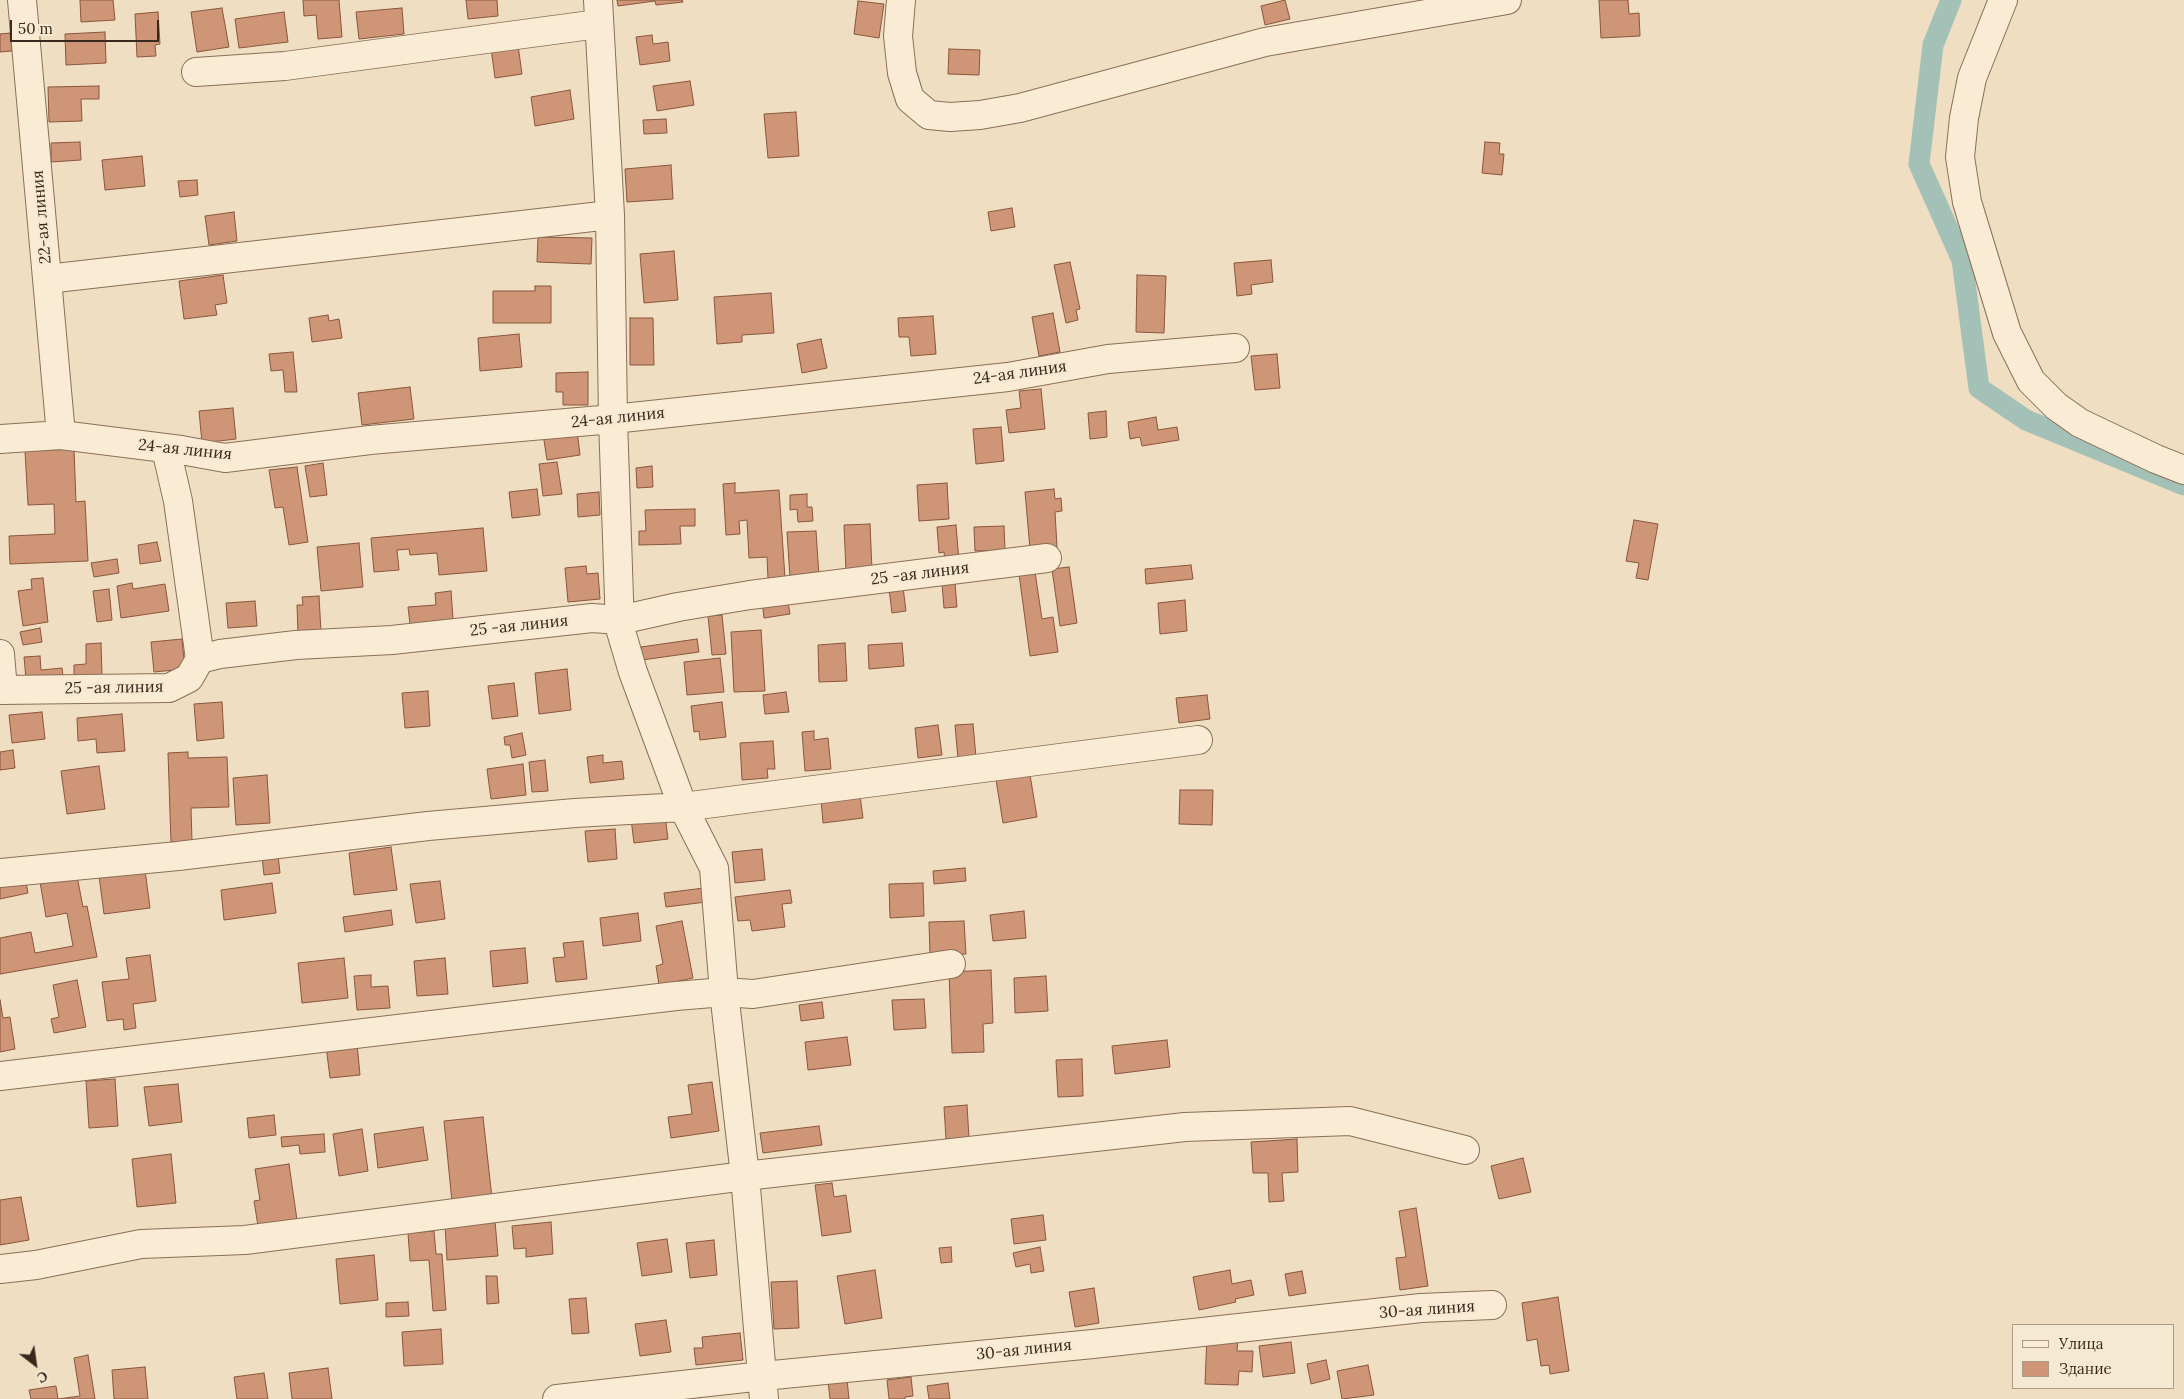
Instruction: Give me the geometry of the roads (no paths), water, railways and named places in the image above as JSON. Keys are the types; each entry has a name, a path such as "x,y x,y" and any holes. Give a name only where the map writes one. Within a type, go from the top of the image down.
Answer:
{"street":[{"name":"22-ая линия","path":"22,0 61,435"},
{"path":"900,0 898,36 902,73 910,99 929,115 950,117 980,115 1020,108 1265,42 1507,0"},
{"path":"2003,0 1972,78 1964,118 1960,157 1967,202 2007,333 2031,381 2056,406 2080,423 2156,459 2184,470"},
{"path":"196,72 285,66 598,12 610,215 613,419 620,628 683,807 714,868 724,992 746,1176 764,1387"},
{"path":"47,279 610,215"},
{"name":"24-ая линия","path":"0,439 61,435 225,458 370,440 613,419 1008,377 1108,359 1235,348"},
{"path":"166,449 178,501 200,659"},
{"name":"25 -ая линия","path":"1,690 169,688 189,678 200,659 220,654 287,646 392,640 592,618 620,620 678,607 750,595 1047,558"},
{"path":"0,654 1,690"},
{"path":"0,873 178,856 428,826 575,813 683,807 1198,740"},
{"path":"0,1076 656,998 724,992 753,994 951,964"},
{"path":"0,1269 36,1265 142,1244 245,1240 746,1176 1195,1126 1350,1121 1465,1150"},
{"name":"30-ая линия","path":"557,1399 764,1387 1092,1344 1421,1308 1492,1306"}],"waterway":[{"path":"1951,0 1933,45 1919,164 1962,260 1979,388 2026,420 2184,485"}]}
